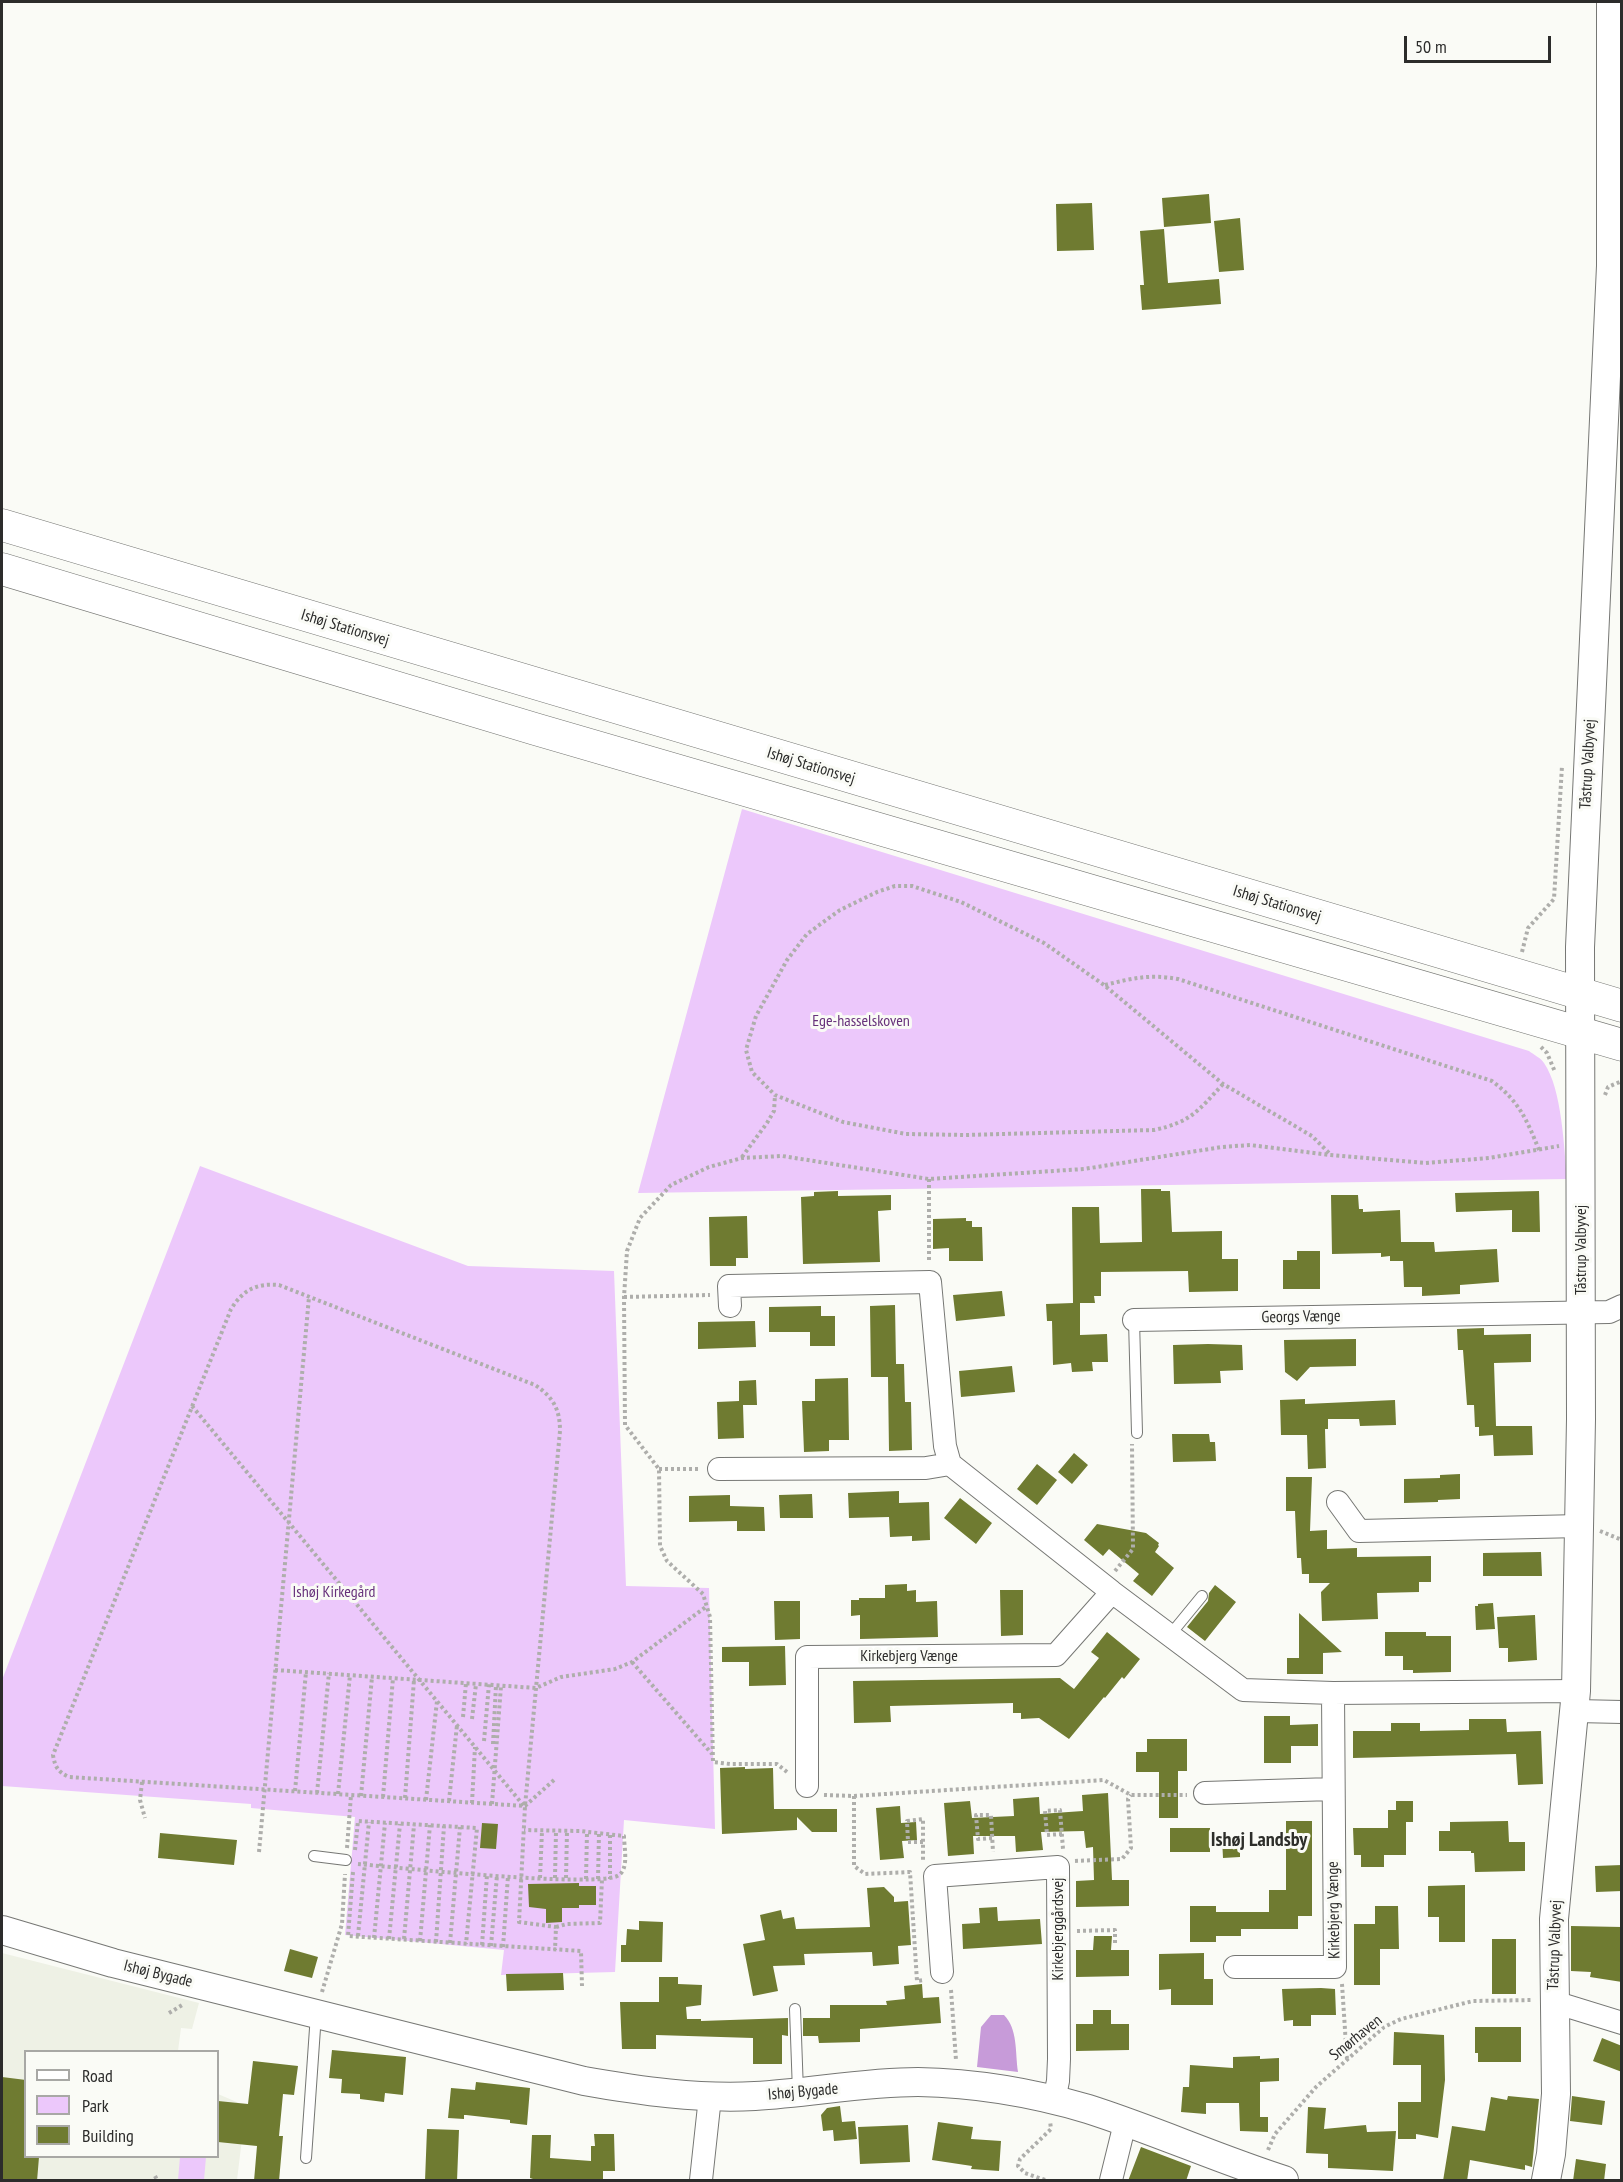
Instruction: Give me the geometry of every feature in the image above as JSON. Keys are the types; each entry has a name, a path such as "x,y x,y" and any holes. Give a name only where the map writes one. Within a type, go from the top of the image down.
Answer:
{"main road":[{"name":"Ishøj Stationsvej","path":"2,525 1622,1006"},
{"path":"2,569 546,733 1622,1045"}],"street":[{"name":"Tåstrup Valbyvej","path":"1546,2181 1557,2094 1554,1919 1576,1701 1580,1526 1580,993 1584,858 1616,266 1611,2"},
{"path":"729,1296 930,1282 945,1446 950,1464 1107,1588 1243,1690 1576,1701 1622,1712"},
{"name":"Georgs Vænge","path":"1134,1320 1609,1312 1622,1306"},
{"path":"719,1469 926,1468 950,1464"},
{"path":"1338,1502 1359,1532 1580,1526"},
{"name":"Kirkebjerg Vænge","path":"807,1786 807,1657 1056,1655 1107,1588"},
{"name":"Kirkebjerg Vænge","path":"1235,1967 1335,1967 1333,1693"},
{"path":"1205,1793 1332,1790"},
{"name":"Kirkebjerggårdsvej","path":"935,1876 1062,1864 1058,1932 1059,2059 1054,2100"},
{"path":"935,1876 942,1977"},
{"name":"Ishøj Bygade","path":"2,1930 107,1962 584,2081 649,2092 710,2097 755,2096 918,2082 990,2088 1054,2100 1272,2176"},
{"path":"1554,2002 1622,2023"},
{"path":"701,2181 710,2097"},
{"path":"1111,2181 1125,2123"}],"lane":[{"name":"Georgs Vænge","path":"1134,1320 1137,1433"},
{"path":"1170,1635 1202,1596"},
{"path":"314,1856 352,1859"},
{"path":"795,2009 798,2092"},
{"path":"306,2158 316,2014"}],"path":[{"path":"1523,977 1522,954 1528,928 1554,899 1563,756"},
{"path":"1224,1084 1195,1114 1176,1125 1154,1130 965,1135 906,1134 843,1122 775,1095 752,1072 746,1050 756,1016 787,960 807,934 840,910 877,892 895,886 912,886 961,902 1044,943 1104,985 1224,1084 1312,1136 1330,1155"},
{"path":"1104,985 1157,975 1178,979 1492,1081 1507,1092 1517,1104 1527,1120 1539,1150"},
{"path":"1525,1017 1526,1041 1540,1046 1546,1053 1558,1081"},
{"path":"742,1158 774,1111 775,1095"},
{"path":"1205,1793 1131,1795 1104,1780 854,1796 824,1795 807,1786 777,1764 713,1762 710,1617 703,1594 668,1561 660,1546 658,1469 625,1425 624,1297 627,1251 640,1218 671,1185 709,1167 742,1158 782,1156 929,1179 1084,1169 1250,1145 1425,1163 1490,1158 1567,1145"},
{"path":"929,1179 930,1282"},
{"path":"554,1780 525,1806 69,1777 60,1773 54,1765 53,1755 231,1309 238,1297 250,1288 264,1284 279,1285 309,1296 535,1385 547,1392 555,1403 560,1417 560,1431 525,1806 519,1922 542,1927 600,1923 599,1833"},
{"path":"259,1852 309,1296"},
{"path":"624,1297 729,1296"},
{"path":"192,1406 525,1806"},
{"path":"1107,1588 1133,1550 1131,1443 1137,1433"},
{"path":"658,1469 719,1469"},
{"path":"275,1670 536,1688 561,1677 615,1669 632,1662 706,1606"},
{"path":"632,1662 712,1755"},
{"path":"295,1791 306,1672"},
{"path":"317,1793 329,1673"},
{"path":"338,1794 350,1675"},
{"path":"362,1796 372,1677"},
{"path":"383,1797 393,1678"},
{"path":"405,1798 414,1679"},
{"path":"463,1717 466,1683"},
{"path":"472,1719 476,1684"},
{"path":"484,1741 489,1684"},
{"path":"493,1744 499,1685"},
{"path":"492,1804 499,1685"},
{"path":"426,1800 437,1701"},
{"path":"448,1801 457,1724"},
{"path":"472,1803 475,1747"},
{"path":"142,1782 140,1800 145,1818"},
{"path":"351,1795 352,1859 348,1936 581,1951 582,1986"},
{"path":"1062,1834 1047,1835 1045,1811 1060,1810 1062,1834 1062,1864 1122,1859 1131,1848 1128,1799 1131,1795"},
{"path":"854,1796 854,1866 866,1875 910,1872 916,1981 942,1977 957,2085"},
{"path":"993,1838 978,1839 976,1815 991,1815 993,1838 994,1870"},
{"path":"923,1842 908,1842 907,1821 923,1819 924,1870 935,1876"},
{"path":"316,2014 342,1924 358,1821 477,1828 466,1944"},
{"path":"357,1936 369,1822"},
{"path":"374,1938 385,1823"},
{"path":"389,1938 400,1824"},
{"path":"404,1940 414,1824"},
{"path":"420,1941 430,1826"},
{"path":"436,1942 444,1826"},
{"path":"450,1943 460,1827"},
{"path":"352,1859 365,1864 381,1866 522,1878 610,1879 621,1874 625,1868 624,1836 524,1830"},
{"path":"540,1878 542,1831"},
{"path":"555,1878 556,1831"},
{"path":"566,1878 567,1831"},
{"path":"586,1879 587,1832"},
{"path":"610,1835 610,1879"},
{"path":"482,1945 487,1875"},
{"path":"491,1946 497,1875"},
{"path":"503,1947 508,1876"},
{"path":"555,1950 556,1927"},
{"path":"1058,1932 1115,1930 1115,1945"},
{"path":"1335,1967 1342,1983 1347,2060"},
{"name":"Smørhaven","path":"1272,2176 1275,2134 1316,2087 1384,2027 1401,2019 1473,2001 1554,2002"},
{"path":"1044,2181 1025,2173 1018,2166 1020,2159 1051,2129 1050,2120 1054,2100"}],"shaded area":[{"path":"2,1953 199,2003 192,2029 181,2028 178,2050 24,2050 24,2158 219,2158 219,2094 246,2106 237,2180 2,2180"},
{"path":"991,2015 1004,2015 1012,2027 1018,2072 977,2067 981,2027"}],"green space":[{"name":"Ege-hasselskoven","path":"742,809 1529,1051 1544,1063 1555,1088 1561,1119 1567,1179 638,1193"},
{"name":"Ishøj Kirkegård","path":"200,1166 468,1266 614,1271 626,1586 709,1588 715,1829 624,1820 615,1972 501,1975 504,1950 345,1935 355,1817 251,1808 251,1804 2,1786 2,1680"},
{"path":"180,2158 206,2158 204,2180 178,2180"}],"building":[{"path":"1209,194 1211,223 1164,227 1162,198"},
{"path":"1092,203 1094,250 1057,251 1056,204"},
{"path":"1240,218 1244,270 1219,272 1214,221"},
{"path":"1164,229 1168,283 1219,279 1221,304 1142,310 1140,285 1144,285 1140,231"},
{"path":"1141,1189 1170,1191 1172,1232 1222,1231 1222,1259 1238,1259 1238,1291 1189,1292 1188,1271 1101,1272 1101,1296 1094,1296 1095,1303 1080,1303 1080,1335 1107,1334 1108,1362 1092,1362 1093,1371 1072,1372 1071,1363 1053,1365 1052,1321 1047,1321 1046,1304 1073,1303 1072,1207 1099,1207 1100,1243 1142,1242"},
{"path":"838,1191 838,1196 891,1195 891,1210 878,1211 880,1262 803,1264 801,1197 814,1196 814,1192"},
{"path":"1539,1191 1540,1232 1512,1232 1512,1210 1456,1212 1455,1193"},
{"path":"1331,1195 1358,1195 1359,1209 1363,1209 1363,1212 1400,1210 1401,1242 1434,1242 1435,1252 1497,1249 1499,1282 1460,1285 1460,1294 1422,1296 1422,1287 1404,1287 1403,1261 1390,1261 1390,1256 1381,1257 1381,1253 1332,1254"},
{"path":"747,1216 748,1258 736,1258 736,1266 710,1266 709,1217"},
{"path":"966,1218 966,1221 972,1221 972,1227 982,1227 983,1261 949,1261 949,1248 933,1249 933,1219"},
{"path":"1297,1251 1320,1251 1320,1289 1283,1289 1283,1260 1297,1260"},
{"path":"1002,1291 1005,1316 956,1321 953,1295"},
{"path":"895,1305 896,1364 904,1364 905,1402 911,1402 912,1450 889,1451 888,1377 871,1377 870,1306"},
{"path":"821,1306 821,1316 835,1316 835,1346 810,1346 810,1332 769,1332 769,1307"},
{"path":"755,1321 756,1347 698,1349 698,1322"},
{"path":"1484,1328 1484,1335 1531,1334 1531,1362 1494,1363 1496,1426 1532,1426 1533,1455 1494,1456 1493,1435 1479,1436 1479,1427 1475,1427 1474,1405 1467,1405 1463,1350 1458,1350 1457,1329"},
{"path":"1356,1339 1356,1366 1310,1367 1297,1381 1285,1372 1284,1340"},
{"path":"1173,1345 1242,1345 1243,1370 1220,1371 1221,1383 1174,1384"},
{"path":"1012,1366 1015,1392 961,1397 959,1371"},
{"path":"848,1378 849,1440 829,1440 829,1451 804,1452 802,1401 815,1401 815,1379"},
{"path":"756,1380 757,1405 743,1405 744,1438 718,1439 717,1402 739,1401 739,1381"},
{"path":"1305,1399 1305,1404 1395,1400 1396,1425 1360,1426 1359,1419 1328,1419 1328,1429 1325,1429 1326,1468 1308,1469 1307,1435 1281,1435 1280,1400"},
{"path":"1172,1434 1209,1434 1210,1442 1215,1442 1216,1461 1173,1462"},
{"path":"1074,1453 1088,1465 1072,1484 1058,1472"},
{"path":"1037,1464 1057,1480 1037,1505 1017,1489"},
{"path":"1460,1474 1460,1499 1404,1503 1404,1479 1440,1478 1440,1475"},
{"path":"1286,1477 1312,1477 1310,1531 1327,1530 1327,1549 1357,1548 1357,1557 1431,1556 1431,1582 1419,1582 1419,1592 1377,1593 1378,1619 1322,1621 1321,1592 1330,1583 1309,1583 1309,1574 1302,1574 1301,1558 1297,1558 1295,1511 1286,1511"},
{"path":"899,1491 899,1503 929,1502 930,1540 912,1541 912,1536 890,1537 889,1517 849,1518 848,1493"},
{"path":"812,1494 813,1518 780,1518 779,1495"},
{"path":"730,1495 730,1506 764,1507 765,1531 737,1531 737,1521 689,1522 689,1496"},
{"path":"960,1498 992,1523 976,1544 944,1518"},
{"path":"1097,1524 1146,1533 1159,1543 1155,1552 1174,1568 1152,1596 1133,1581 1139,1574 1109,1549 1103,1556 1084,1540"},
{"path":"1541,1552 1542,1576 1483,1576 1483,1553"},
{"path":"907,1584 907,1591 916,1590 916,1602 937,1601 938,1637 860,1639 860,1615 851,1616 851,1600 885,1598 885,1585"},
{"path":"1215,1585 1236,1602 1205,1641 1187,1627 1208,1601 1209,1593"},
{"path":"1000,1590 1023,1590 1023,1635 1001,1636"},
{"path":"774,1601 800,1601 800,1639 775,1640"},
{"path":"1493,1603 1495,1629 1476,1630 1475,1606"},
{"path":"1299,1613 1342,1652 1323,1653 1323,1674 1287,1674 1287,1658 1299,1658"},
{"path":"1535,1615 1537,1660 1508,1662 1508,1648 1499,1648 1497,1617"},
{"path":"1107,1632 1140,1659 1069,1739 1039,1718 1021,1719 1021,1713 1013,1713 1013,1703 890,1706 891,1722 854,1723 853,1681 1060,1678 1074,1689 1099,1658 1091,1652"},
{"path":"1385,1632 1426,1632 1426,1636 1451,1636 1451,1672 1413,1673 1413,1670 1403,1670 1403,1656 1385,1656"},
{"path":"785,1646 786,1685 749,1686 749,1662 722,1662 722,1647"},
{"path":"1264,1716 1290,1716 1290,1725 1318,1724 1318,1746 1291,1746 1291,1763 1264,1763"},
{"path":"1469,1719 1506,1719 1507,1732 1541,1731 1543,1784 1518,1785 1516,1754 1353,1758 1353,1731 1391,1731 1391,1723 1420,1723 1420,1731 1469,1730"},
{"path":"1147,1739 1187,1739 1187,1771 1178,1771 1178,1818 1159,1818 1159,1772 1136,1772 1136,1752 1147,1752"},
{"path":"745,1767 745,1769 773,1768 774,1809 837,1809 837,1832 812,1832 797,1817 797,1830 722,1834 720,1768"},
{"path":"1108,1793 1112,1880 1129,1880 1129,1906 1076,1907 1076,1881 1094,1880 1093,1847 1086,1848 1084,1831 1041,1832 1043,1850 1016,1852 1015,1836 973,1836 974,1854 948,1856 944,1803 970,1801 972,1818 1014,1816 1013,1799 1039,1797 1040,1814 1083,1811 1082,1795"},
{"path":"1396,1801 1413,1801 1413,1822 1406,1822 1406,1855 1384,1855 1384,1867 1361,1867 1361,1855 1354,1855 1353,1828 1388,1828 1388,1810 1396,1810"},
{"path":"900,1806 901,1823 916,1822 917,1840 902,1841 904,1858 880,1860 876,1808"},
{"path":"1286,1821 1312,1821 1312,1916 1298,1916 1298,1929 1241,1929 1241,1936 1216,1936 1216,1942 1190,1942 1190,1906 1216,1906 1216,1912 1269,1912 1269,1890 1286,1890"},
{"path":"1508,1821 1509,1842 1525,1842 1525,1871 1475,1872 1474,1853 1471,1851 1439,1851 1439,1831 1450,1831 1450,1822"},
{"path":"482,1823 498,1824 496,1849 480,1848"},
{"path":"1170,1828 1210,1828 1210,1852 1170,1852"},
{"path":"160,1833 237,1840 234,1865 158,1858"},
{"path":"1222,1838 1240,1838 1240,1857 1223,1858"},
{"path":"1622,1865 1622,1891 1596,1892 1595,1866"},
{"path":"579,1883 579,1886 596,1886 596,1905 562,1908 562,1922 546,1923 546,1909 529,1907 528,1884"},
{"path":"1465,1885 1465,1942 1439,1942 1439,1917 1428,1917 1428,1886"},
{"path":"884,1887 894,1897 894,1902 908,1901 911,1945 898,1946 899,1964 873,1966 872,1952 804,1954 805,1965 773,1966 778,1991 753,1996 743,1944 765,1940 760,1915 781,1910 783,1919 794,1917 796,1929 870,1927 867,1888"},
{"path":"1375,1906 1398,1906 1399,1949 1380,1949 1380,1985 1354,1985 1354,1924 1375,1924"},
{"path":"997,1907 998,1921 1040,1919 1042,1944 963,1949 962,1924 980,1923 979,1908"},
{"path":"639,1921 663,1922 662,1962 621,1962 621,1945 626,1945 627,1929 639,1930"},
{"path":"1571,1926 1622,1927 1622,1982 1590,1977 1591,1972 1571,1971"},
{"path":"1094,1936 1112,1936 1111,1950 1129,1950 1129,1976 1076,1977 1076,1950 1093,1950"},
{"path":"1492,1939 1516,1939 1516,1994 1492,1994"},
{"path":"290,1949 318,1957 312,1978 284,1971"},
{"path":"1204,1953 1204,1979 1213,1979 1213,2005 1171,2005 1171,1989 1159,1990 1159,1954"},
{"path":"563,1973 564,1990 507,1991 506,1974"},
{"path":"659,1977 678,1977 678,1984 702,1985 701,2005 686,2007 687,2019 701,2019 701,2021 788,2018 788,2036 782,2035 782,2064 753,2064 753,2038 656,2035 656,2049 622,2049 620,2002 659,2002"},
{"path":"922,1984 923,1998 939,1997 941,2023 860,2029 860,2042 819,2043 818,2036 803,2036 803,2018 830,2018 830,2005 887,2005 886,2001 905,1999 904,1986"},
{"path":"1282,1989 1335,1989 1336,2015 1311,2015 1311,2026 1293,2026 1293,2020 1284,2021"},
{"path":"1093,2010 1111,2010 1111,2024 1129,2024 1129,2050 1076,2051 1076,2024 1093,2024"},
{"path":"1475,2027 1521,2027 1521,2062 1478,2062 1478,2053 1475,2053"},
{"path":"1394,2032 1444,2035 1445,2080 1438,2138 1416,2134 1416,2139 1398,2139 1398,2102 1421,2102 1421,2065 1393,2065"},
{"path":"1602,2038 1622,2046 1622,2072 1593,2061"},
{"path":"332,2050 406,2057 403,2095 385,2093 384,2102 360,2099 360,2094 341,2093 342,2079 329,2078"},
{"path":"1260,2056 1260,2059 1279,2058 1279,2081 1260,2082 1260,2117 1268,2117 1268,2132 1240,2131 1239,2103 1206,2103 1206,2114 1181,2112 1183,2087 1189,2087 1190,2065 1233,2068 1233,2057"},
{"path":"253,2061 298,2066 294,2095 283,2094 279,2136 283,2136 279,2181 254,2181 257,2146 219,2142 219,2101 248,2104"},
{"path":"2,2077 24,2080 24,2158 39,2158 37,2181 2,2181"},
{"path":"476,2082 530,2088 527,2125 510,2123 510,2120 466,2115 464,2119 448,2118 451,2088 475,2090"},
{"path":"1508,2096 1539,2099 1532,2167 1525,2165 1525,2170 1470,2160 1467,2181 1443,2181 1452,2126 1485,2131 1491,2097 1507,2100"},
{"path":"1572,2096 1605,2101 1602,2125 1570,2121"},
{"path":"840,2106 842,2122 855,2121 857,2139 834,2141 833,2130 823,2131 821,2115 827,2108"},
{"path":"1308,2107 1326,2108 1324,2129 1366,2125 1367,2132 1396,2131 1393,2171 1328,2168 1328,2154 1306,2153"},
{"path":"938,2122 973,2127 971,2139 1001,2141 999,2171 971,2169 972,2166 932,2160"},
{"path":"908,2125 910,2162 860,2164 858,2127"},
{"path":"427,2129 459,2130 457,2181 425,2181"},
{"path":"594,2134 614,2134 615,2171 603,2171 603,2181 539,2181 530,2178 532,2135 551,2135 550,2158 591,2161 591,2146 595,2146"},
{"path":"1141,2147 1191,2166 1186,2181 1128,2181"},
{"path":"1576,2159 1606,2164 1604,2181 1573,2181"}],"district":[{"name":"Ishøj Landsby","path":"1259,1840"}]}
